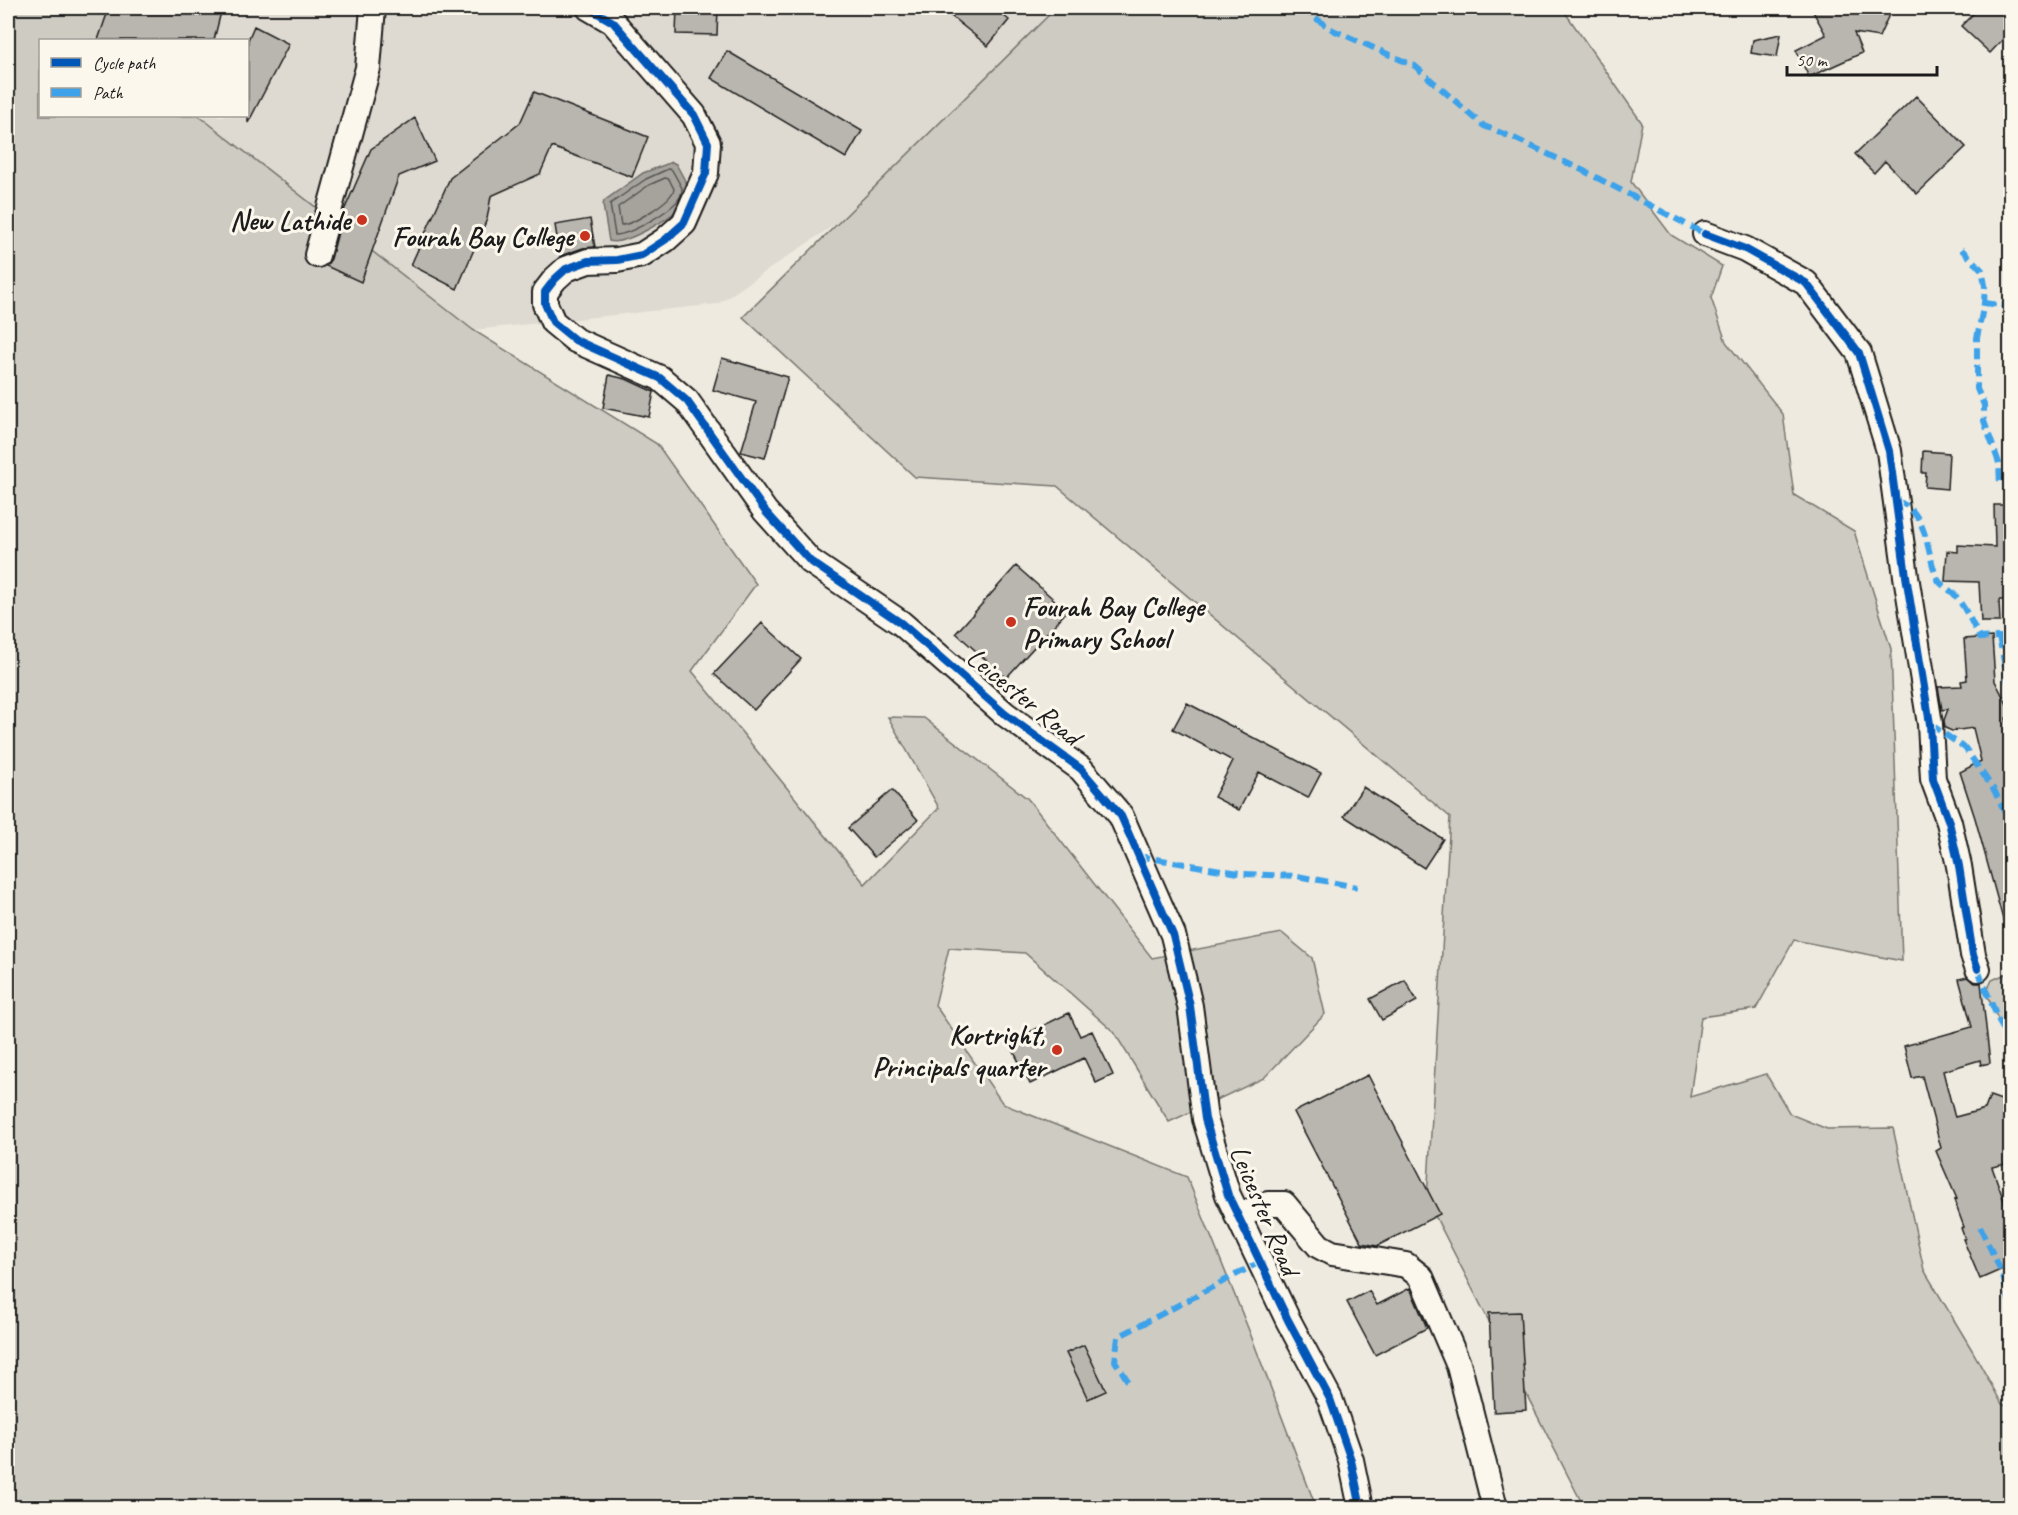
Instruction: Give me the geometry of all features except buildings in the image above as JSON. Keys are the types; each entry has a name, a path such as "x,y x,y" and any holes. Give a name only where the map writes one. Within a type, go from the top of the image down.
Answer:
{"street":[{"path":"316,255 368,68 373,8"},
{"name":"Leicester Road","path":"589,8 613,22 694,115 708,143 706,173 684,223 666,240 642,255 617,260 588,261 566,269 555,279 545,292 545,304 553,322 576,340 660,378 687,401 765,511 810,561 901,623 1005,714 1081,769 1121,816 1173,935 1190,1006 1205,1119 1228,1195 1330,1399 1351,1460 1361,1508"},
{"path":"1705,234 1745,249 1806,283 1859,353 1889,451 1930,724 1933,779 1949,822 1959,866 1973,956 1978,969"},
{"path":"1237,1216 1268,1204 1284,1204 1318,1246 1332,1253 1406,1265 1421,1277 1434,1302 1459,1366 1495,1508"}],"shaded area":[{"path":"8,8 115,8 138,39 39,39 39,117 200,117 473,330 657,444 756,584 692,671 865,884 939,808 888,717 924,718 1028,799 1152,958 1282,933 1312,958 1325,1014 1264,1078 1169,1122 1114,1032 1025,953 949,948 935,1005 1003,1104 1187,1177 1250,1333 1316,1507 8,1507"},
{"name":"Fourah Bay College","path":"115,8 1068,8 916,169 718,304 473,330 200,117 249,117 249,39 138,39"},
{"path":"1056,8 1562,8 1642,123 1631,182 1671,235 1722,266 1711,298 1726,342 1783,414 1794,495 1854,531 1891,649 1902,961 1794,940 1756,1009 1701,1017 1690,1097 1766,1074 1790,1114 1827,1129 1893,1128 1924,1270 2002,1404 2010,1408 2010,1507 1584,1507 1427,1200 1450,817 1057,486 915,477 743,317"},
{"path":"2010,972 2010,1027 2003,1030 1986,993 1992,980"}],"water":[{"path":"672,162 676,164 688,186 682,205 647,230 625,239 609,241 604,201 643,173"}],"marked path":[{"path":"1301,8 1333,30 1415,66 1484,126 1584,171 1705,234"},
{"path":"1961,249 1982,270 1985,285 1977,338 1977,389 1984,405 1984,421 1999,463 2000,485"},
{"path":"1984,303 2010,306"},
{"path":"1896,501 1906,506 1920,522 1937,578 1958,599 1980,638 2010,639"},
{"path":"1999,637 2010,691"},
{"path":"1930,724 1965,748 1994,790 2010,823"},
{"path":"1138,856 1244,874 1297,876 1357,887"},
{"path":"1978,969 2005,1035 2010,1058"},
{"path":"1980,1227 2002,1273 2010,1303"},
{"path":"1128,1381 1115,1361 1118,1337 1260,1262"}],"cycle path":[{"path":"589,8 613,22 694,115 708,143 706,173 684,223 665,240 642,255 617,260 588,261 566,269 555,279 545,292 545,304 553,322 575,340 660,378 687,401 765,511 810,561 901,623 1005,714 1081,769 1121,816 1173,935 1190,1006 1205,1119 1228,1195 1288,1320 1330,1399 1351,1460 1361,1508"},
{"path":"1705,234 1745,249 1806,283 1859,353 1889,451 1930,724 1933,779 1949,822 1959,866 1973,955 1978,969"}],"place":[{"name":"New Lathide","path":"362,220"},
{"name":"Fourah Bay College","path":"585,236"},
{"name":"Fourah Bay College Primary School","path":"1011,622"},
{"name":"Kortright, Principals quarter","path":"1057,1050"}]}
